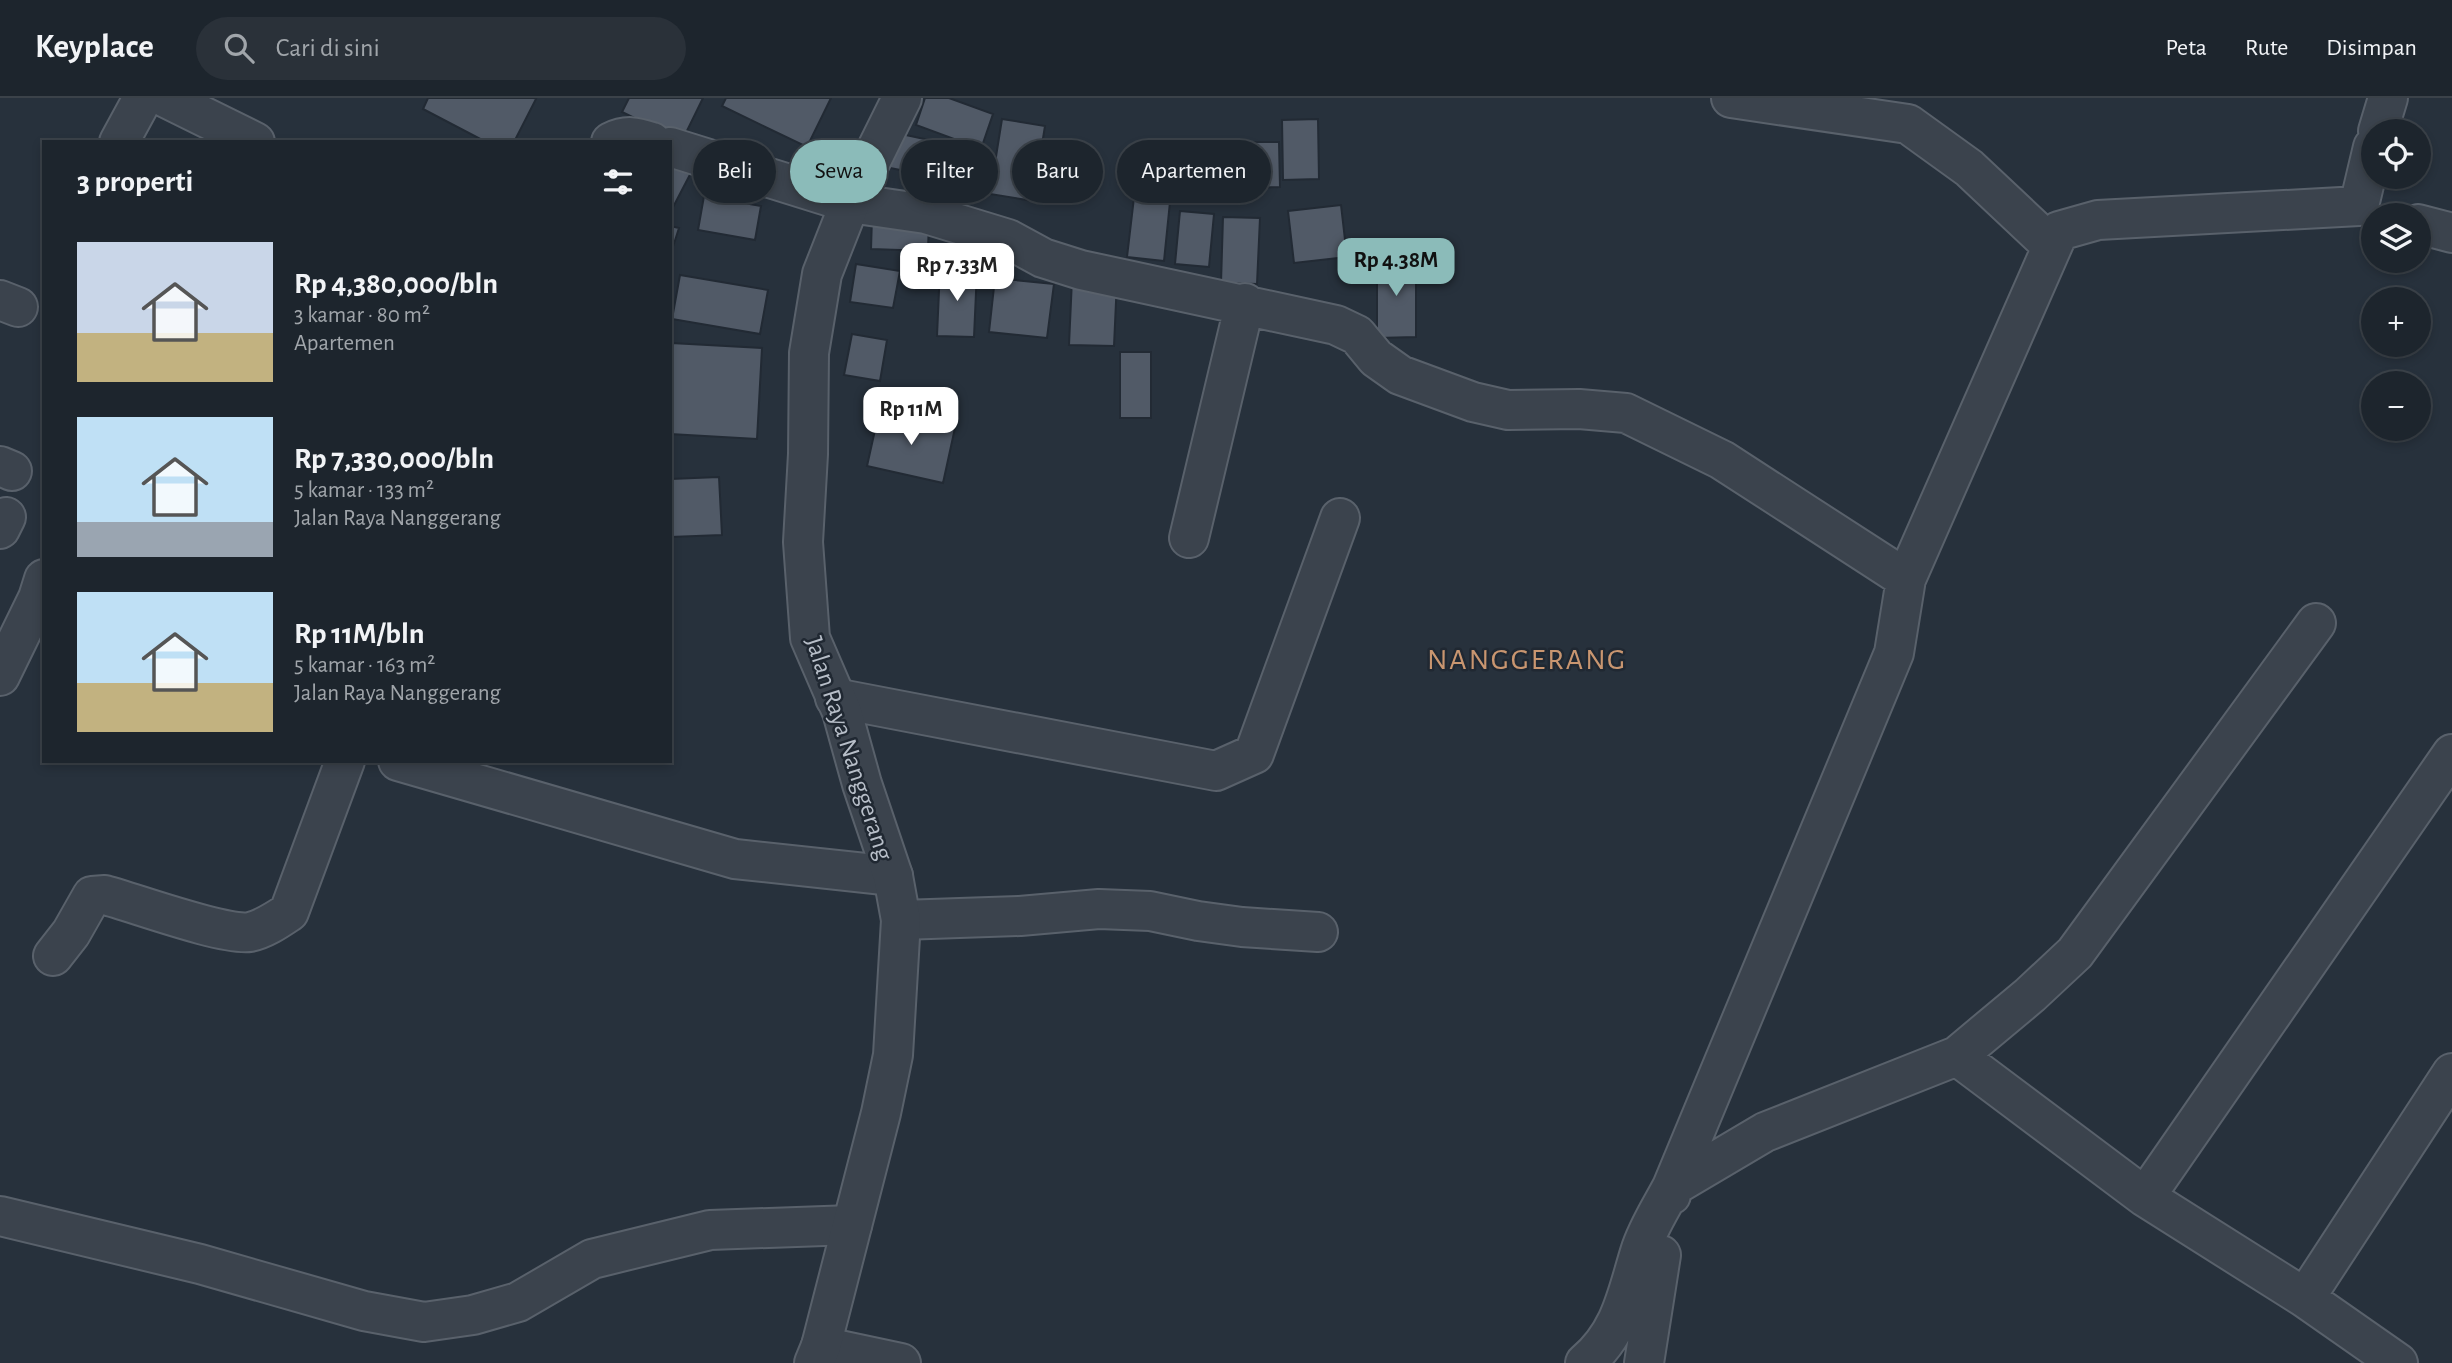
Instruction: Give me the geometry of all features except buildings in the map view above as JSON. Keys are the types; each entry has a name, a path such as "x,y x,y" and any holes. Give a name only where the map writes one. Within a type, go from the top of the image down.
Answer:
{"street":[{"path":"120,140 143,98"},
{"name":"Jalan Raya Nanggerang","path":"881,140 902,98"},
{"path":"1731,98 1909,124 1969,168 2052,246"},
{"path":"2382,119 2388,98"},
{"path":"185,102 252,140"},
{"path":"615,140 622,136 646,140"},
{"path":"672,148 790,184"},
{"path":"850,203 926,214 1007,239 1043,258 1081,270 1244,303 1336,325 1357,335 1376,358 1400,375 1473,402 1508,410 1579,409 1626,413 1722,460 1906,579"},
{"name":"Jalan Raya Nanggerang","path":"817,1354 881,1113 893,1055 901,920 893,876 862,784 842,712 810,638 803,542 809,353 822,274 850,203"},
{"path":"1585,1363 1616,1327 1631,1289 1641,1250 1672,1187 1894,653 1906,579 2059,231 2098,220 2361,211"},
{"path":"2431,227 2452,233"},
{"path":"1189,538 1244,303"},
{"path":"835,698 1216,771 1254,754 1340,519"},
{"path":"0,676 42,585"},
{"path":"1672,1187 1765,1132 1957,1056 2030,995 2076,953 2316,623"},
{"path":"2146,1197 2452,754"},
{"path":"53,956 71,933 92,896 105,895 223,929 249,932 272,924 289,912 344,763"},
{"path":"405,763 735,859 893,876"},
{"path":"901,920 1020,916 1099,909 1150,911 1231,925 1318,932"},
{"path":"1957,1056 2146,1197 2305,1298 2398,1363"},
{"path":"2305,1298 2452,1073"},
{"path":"1644,1363 1672,1187"},
{"path":"0,1216 200,1265 364,1311 424,1322 473,1315 518,1302 592,1259 710,1230 852,1225"},
{"path":"817,1354 901,1363"}],"district":[{"name":"NANGGERANG","path":"1527,659"}]}
